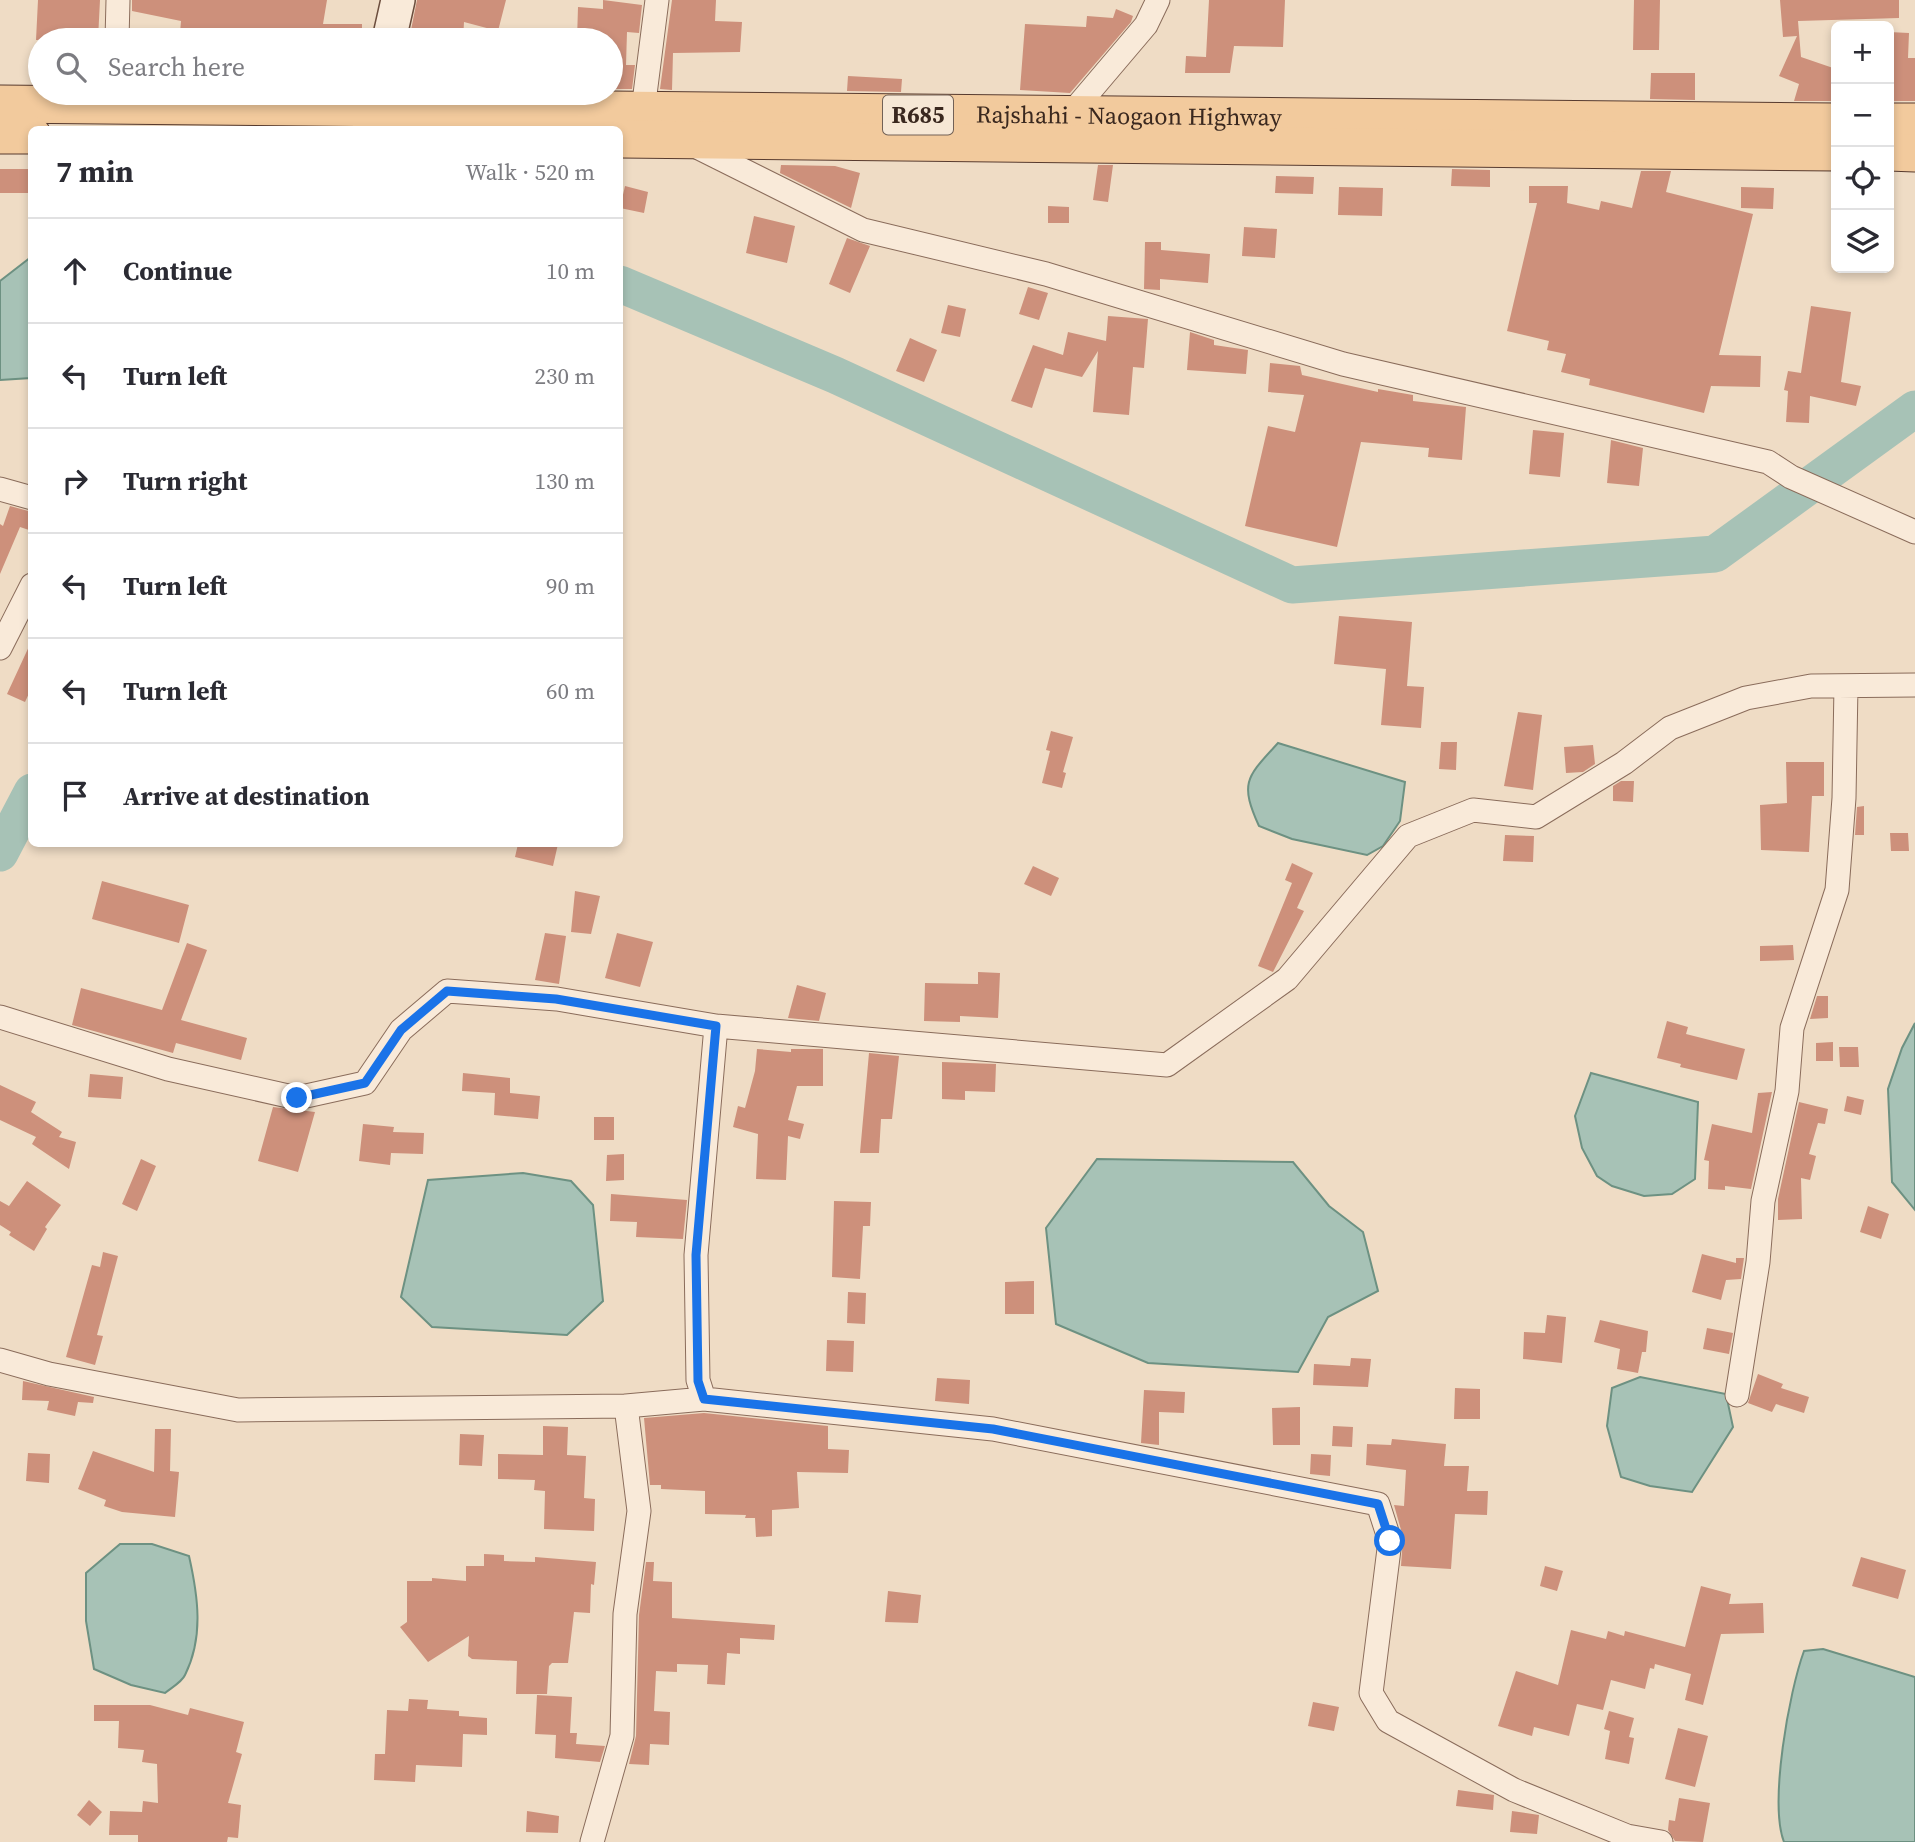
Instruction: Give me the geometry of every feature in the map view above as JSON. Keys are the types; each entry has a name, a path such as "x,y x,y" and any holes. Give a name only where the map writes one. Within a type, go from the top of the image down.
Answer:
{"main road":[{"path":"392,28 398,0"},
{"name":"Rajshahi - Naogaon Highway","path":"0,104 69,117 182,105"},
{"name":"Rajshahi - Naogaon Highway","path":"522,105 643,110 758,127 1555,135 1831,122"},
{"name":"Rajshahi - Naogaon Highway","path":"623,139 684,140 758,127 1068,117 1555,135 1831,152"},
{"path":"1894,122 1915,122"},
{"path":"0,135 28,135"},
{"path":"1894,152 1915,153"}],"street":[{"path":"117,28 118,0"},
{"path":"643,110 657,0"},
{"path":"1068,117 1146,25 1158,0"},
{"path":"684,140 863,230 1046,274 1343,364 1768,462 1791,477 1915,532"},
{"path":"0,489 28,497"},
{"path":"0,648 28,593"},
{"path":"0,1017 168,1069 297,1098 365,1083 401,1030 447,991 556,999 716,1026 1167,1065 1287,979 1408,836 1473,810 1536,817 1624,763 1670,728 1746,698 1811,686 1915,685"},
{"path":"1737,1395 1758,1262 1763,1201 1787,1091 1792,1028 1837,890 1844,798 1846,686"},
{"path":"704,1399 698,1381 696,1255 716,1026"},
{"path":"0,1360 49,1374 238,1410 626,1406 704,1399 993,1429 1378,1504 1390,1541 1371,1693 1388,1721 1514,1790 1627,1836 1661,1842"},
{"path":"592,1842 622,1736 625,1614 639,1511 626,1406"}],"shaded area":[{"path":"28,259 28,378 0,380 0,281"},
{"path":"1278,743 1405,782 1400,821 1383,846 1367,855 1292,839 1259,826 1249,799 1249,781 1259,764"},
{"path":"1915,1023 1915,1210 1892,1182 1888,1089 1902,1048"},
{"path":"1591,1073 1698,1102 1695,1179 1672,1194 1644,1196 1612,1186 1597,1176 1582,1148 1575,1116"},
{"path":"1097,1159 1293,1162 1329,1206 1363,1232 1378,1291 1328,1317 1298,1372 1148,1363 1056,1324 1046,1228"},
{"path":"523,1173 571,1181 593,1205 603,1301 567,1335 432,1327 401,1297 428,1180"},
{"path":"1640,1377 1726,1394 1733,1427 1692,1492 1650,1486 1621,1477 1607,1426 1612,1388"},
{"path":"120,1544 152,1544 189,1556 197,1601 195,1646 184,1678 165,1693 131,1685 94,1669 86,1621 86,1573"},
{"path":"1823,1649 1915,1677 1915,1842 1784,1842 1780,1824 1780,1775 1792,1693 1804,1651"}],"building":[{"path":"38,0 100,0 99,28 37,28"},
{"path":"132,0 327,0 323,24 362,24 362,28 180,28 181,21 132,11"},
{"path":"417,0 506,0 499,28 464,22 464,28 411,28"},
{"path":"603,0 642,5 639,33 627,32 626,65 635,65 632,89 623,89 623,28 577,28 578,7 603,9"},
{"path":"672,0 716,0 715,21 742,22 740,52 673,53 672,90 660,89"},
{"path":"1209,0 1285,0 1283,47 1234,46 1230,73 1185,73 1186,56 1206,57"},
{"path":"1634,0 1660,0 1659,50 1633,50"},
{"path":"1780,0 1899,0 1899,18 1798,21 1801,57 1831,67 1831,101 1794,101 1799,84 1779,76 1797,36 1783,37"},
{"path":"1116,9 1133,16 1131,22 1070,93 1020,90 1025,24 1086,27 1087,16 1113,18"},
{"path":"1894,32 1909,33 1908,58 1915,58 1915,101 1894,101"},
{"path":"1651,73 1695,73 1695,100 1650,99"},
{"path":"848,76 902,79 901,92 847,91"},
{"path":"781,165 835,166 860,173 851,208 780,173"},
{"path":"1098,165 1113,165 1108,202 1093,200"},
{"path":"0,169 28,169 28,193 0,193"},
{"path":"1452,169 1490,170 1490,187 1451,186"},
{"path":"1641,171 1671,171 1666,192 1753,214 1719,355 1761,356 1760,387 1711,386 1704,413 1589,385 1590,379 1561,372 1566,354 1547,350 1549,341 1507,331 1537,203 1529,203 1529,186 1568,186 1567,203 1599,210 1601,201 1632,208"},
{"path":"1276,176 1314,177 1313,194 1275,193"},
{"path":"625,186 648,192 644,213 623,209"},
{"path":"1339,187 1383,188 1382,216 1338,215"},
{"path":"1741,187 1774,188 1773,209 1741,208"},
{"path":"1048,206 1069,207 1069,223 1048,223"},
{"path":"754,216 795,226 787,263 746,253"},
{"path":"1244,227 1277,229 1275,258 1242,256"},
{"path":"847,238 870,246 850,293 829,284"},
{"path":"1145,242 1161,242 1161,250 1210,254 1208,283 1160,279 1160,290 1144,289"},
{"path":"1028,287 1048,293 1039,320 1019,314"},
{"path":"948,305 966,309 960,337 941,333"},
{"path":"1811,306 1851,312 1841,382 1861,386 1856,406 1810,396 1809,423 1786,422 1788,391 1784,390 1788,371 1801,373"},
{"path":"1108,316 1148,319 1144,368 1133,367 1129,415 1093,412 1098,351 1082,377 1045,368 1032,408 1011,401 1033,345 1063,355 1068,332 1106,341"},
{"path":"1190,332 1214,340 1214,345 1248,350 1246,374 1187,370"},
{"path":"910,338 937,350 924,382 896,371"},
{"path":"1270,363 1300,366 1302,375 1378,392 1378,389 1413,395 1413,401 1466,407 1462,460 1428,457 1429,448 1361,442 1337,547 1245,526 1268,426 1295,432 1304,395 1268,392"},
{"path":"1533,430 1564,433 1560,477 1529,474"},
{"path":"1611,440 1643,448 1639,486 1607,483"},
{"path":"10,506 28,511 28,530 20,527 0,574 0,524 3,526"},
{"path":"1339,616 1412,622 1407,686 1424,687 1421,728 1381,725 1386,669 1334,664"},
{"path":"28,649 28,696 25,702 7,694"},
{"path":"1518,712 1542,715 1533,790 1504,786"},
{"path":"1051,731 1073,737 1063,772 1066,773 1062,788 1042,783 1050,751 1046,750"},
{"path":"1441,742 1457,742 1456,770 1439,769"},
{"path":"1593,745 1595,764 1583,772 1566,773 1564,747"},
{"path":"1786,762 1824,762 1824,796 1812,796 1809,852 1761,850 1760,805 1787,803"},
{"path":"1621,781 1634,781 1633,802 1613,801 1613,786"},
{"path":"1864,806 1864,835 1855,835 1857,807"},
{"path":"1890,833 1908,833 1909,851 1891,851"},
{"path":"1505,835 1534,836 1533,862 1503,861"},
{"path":"517,847 557,847 553,866 515,857"},
{"path":"1292,863 1313,873 1297,908 1304,911 1273,972 1258,966 1292,883 1285,880"},
{"path":"1033,866 1059,878 1051,896 1024,884"},
{"path":"102,881 189,905 179,943 92,919"},
{"path":"575,891 600,896 591,934 571,932"},
{"path":"545,933 566,936 559,984 535,980"},
{"path":"617,933 653,942 640,987 605,978"},
{"path":"187,943 207,950 181,1020 247,1038 241,1060 176,1043 173,1053 72,1025 81,988 162,1010"},
{"path":"1793,945 1794,960 1760,961 1760,946"},
{"path":"978,972 1000,973 998,1018 960,1016 960,1022 924,1021 925,983 978,984"},
{"path":"797,985 826,993 819,1021 788,1018"},
{"path":"1817,996 1828,996 1828,1018 1810,1019"},
{"path":"1667,1021 1688,1027 1686,1034 1745,1049 1737,1080 1680,1067 1681,1064 1657,1058"},
{"path":"1833,1042 1833,1061 1816,1061 1816,1043"},
{"path":"1839,1047 1858,1047 1859,1067 1840,1067"},
{"path":"757,1049 791,1052 791,1049 823,1049 823,1086 797,1086 788,1120 804,1124 800,1139 788,1136 786,1180 756,1179 758,1134 733,1127 738,1106 745,1108 755,1071"},
{"path":"869,1053 899,1056 892,1119 881,1119 879,1153 860,1153"},
{"path":"942,1062 996,1064 995,1092 965,1091 965,1100 942,1099"},
{"path":"463,1073 510,1078 510,1093 540,1096 538,1119 494,1115 495,1093 462,1091"},
{"path":"90,1074 123,1077 121,1099 88,1097"},
{"path":"0,1085 36,1102 31,1112 62,1132 59,1137 76,1142 69,1169 32,1144 36,1137 0,1120"},
{"path":"1772,1092 1751,1189 1725,1186 1725,1190 1708,1189 1709,1161 1704,1160 1712,1124 1752,1133 1758,1093"},
{"path":"1847,1096 1864,1100 1861,1115 1844,1111"},
{"path":"1799,1102 1828,1109 1825,1124 1818,1123 1809,1154 1816,1156 1810,1180 1801,1178 1802,1219 1778,1220 1778,1199"},
{"path":"273,1107 315,1112 298,1172 258,1161"},
{"path":"594,1117 614,1117 614,1140 594,1140"},
{"path":"363,1124 394,1127 393,1132 424,1133 423,1154 391,1153 390,1165 359,1161"},
{"path":"624,1154 624,1180 606,1181 607,1155"},
{"path":"141,1159 156,1166 137,1211 122,1204"},
{"path":"27,1181 61,1205 45,1227 47,1229 34,1251 9,1235 11,1232 0,1225 0,1201 9,1206"},
{"path":"611,1194 687,1200 683,1239 636,1237 637,1222 610,1221"},
{"path":"834,1201 871,1202 870,1226 863,1226 860,1279 832,1277"},
{"path":"1868,1206 1889,1214 1881,1239 1860,1232"},
{"path":"103,1252 118,1256 97,1335 103,1336 95,1365 66,1357 92,1265 100,1267"},
{"path":"1702,1254 1736,1263 1736,1258 1744,1258 1741,1279 1726,1280 1721,1300 1692,1292"},
{"path":"1034,1281 1034,1314 1005,1314 1005,1282"},
{"path":"848,1292 866,1293 865,1324 847,1323"},
{"path":"1547,1315 1566,1317 1562,1363 1523,1359 1524,1332 1545,1333"},
{"path":"1600,1320 1648,1331 1646,1352 1642,1352 1638,1373 1617,1369 1620,1349 1594,1342"},
{"path":"1707,1328 1733,1333 1729,1354 1703,1349"},
{"path":"827,1340 854,1341 853,1372 826,1371"},
{"path":"1351,1358 1371,1359 1368,1387 1313,1385 1314,1364 1350,1366"},
{"path":"1758,1374 1783,1384 1781,1388 1809,1397 1804,1413 1776,1404 1772,1412 1748,1403"},
{"path":"937,1378 970,1380 969,1404 935,1401"},
{"path":"23,1381 94,1397 93,1403 78,1402 75,1416 47,1410 49,1401 22,1400"},
{"path":"1455,1388 1480,1389 1480,1419 1454,1419"},
{"path":"1144,1390 1185,1392 1184,1413 1159,1412 1159,1445 1141,1443"},
{"path":"1300,1407 1300,1445 1273,1445 1272,1408"},
{"path":"704,1413 828,1426 828,1449 849,1450 848,1473 797,1472 799,1508 772,1510 772,1536 756,1537 755,1518 745,1518 746,1515 705,1514 705,1491 661,1489 661,1485 650,1485 644,1418"},
{"path":"543,1426 568,1427 567,1455 586,1456 584,1498 595,1499 594,1531 544,1529 545,1491 534,1490 535,1480 498,1479 498,1454 543,1455"},
{"path":"1333,1426 1353,1427 1352,1447 1332,1446"},
{"path":"155,1429 171,1429 170,1471 179,1472 175,1517 122,1512 104,1506 106,1500 78,1489 93,1451 154,1472"},
{"path":"460,1434 484,1435 482,1466 459,1465"},
{"path":"1392,1439 1446,1444 1444,1466 1469,1466 1467,1491 1488,1491 1487,1515 1455,1514 1451,1569 1401,1566 1403,1537 1394,1505 1404,1506 1406,1470 1366,1465 1367,1444 1391,1445"},
{"path":"28,1453 50,1454 49,1483 26,1481"},
{"path":"1311,1454 1331,1455 1330,1476 1310,1474"},
{"path":"484,1554 504,1555 504,1561 535,1562 535,1557 596,1562 594,1585 591,1584 590,1613 574,1612 568,1663 552,1663 549,1666 547,1694 516,1694 517,1661 472,1659 468,1656 469,1636 428,1662 400,1627 407,1622 407,1581 432,1581 432,1578 466,1581 466,1566 484,1566"},
{"path":"1861,1557 1906,1570 1898,1599 1852,1586"},
{"path":"646,1562 654,1562 653,1581 672,1582 672,1618 775,1625 774,1640 740,1638 740,1654 727,1653 725,1685 707,1684 708,1665 677,1664 677,1672 656,1671 654,1711 670,1712 669,1745 650,1744 649,1765 629,1764 636,1736 639,1615"},
{"path":"1545,1566 1563,1571 1557,1591 1540,1586"},
{"path":"1701,1586 1731,1594 1729,1604 1763,1603 1764,1633 1721,1634 1703,1705 1685,1700 1691,1674 1655,1664 1654,1669 1650,1668 1645,1689 1611,1680 1603,1710 1577,1704 1569,1736 1534,1727 1532,1736 1498,1726 1516,1671 1558,1685 1571,1630 1606,1639 1608,1631 1624,1636 1625,1631 1685,1647"},
{"path":"888,1591 921,1595 918,1623 885,1622"},
{"path":"537,1695 572,1697 570,1733 577,1733 576,1744 605,1746 600,1762 555,1758 556,1735 535,1734"},
{"path":"409,1699 428,1700 427,1709 459,1711 459,1716 487,1718 487,1735 463,1734 462,1767 416,1765 415,1782 374,1780 375,1754 385,1754 387,1710 408,1711"},
{"path":"1313,1702 1339,1707 1334,1731 1308,1726"},
{"path":"94,1705 150,1705 188,1715 190,1708 244,1722 236,1752 242,1754 228,1803 241,1805 238,1838 228,1837 227,1842 138,1842 138,1835 109,1835 110,1811 142,1812 143,1801 158,1803 157,1764 142,1762 144,1750 118,1748 119,1721 94,1721"},
{"path":"1609,1711 1634,1718 1629,1737 1634,1738 1629,1764 1605,1759 1610,1731 1604,1729"},
{"path":"1678,1728 1708,1736 1695,1787 1665,1779"},
{"path":"1458,1790 1494,1795 1493,1810 1456,1806"},
{"path":"1679,1798 1710,1803 1703,1842 1675,1841 1668,1830 1669,1820 1675,1821"},
{"path":"89,1800 102,1812 90,1826 77,1815"},
{"path":"527,1811 559,1816 558,1833 526,1832"},
{"path":"1512,1811 1539,1815 1537,1834 1510,1832"}],"waterway":[{"path":"623,285 835,375 1292,585 1715,554 1915,409"},
{"path":"0,853 28,800"}],"route":[{"path":"297,1098 365,1083 401,1030 447,991 556,999 653,1013 716,1026 696,1255 698,1381 704,1399 993,1429 1378,1504 1390,1541"}]}
